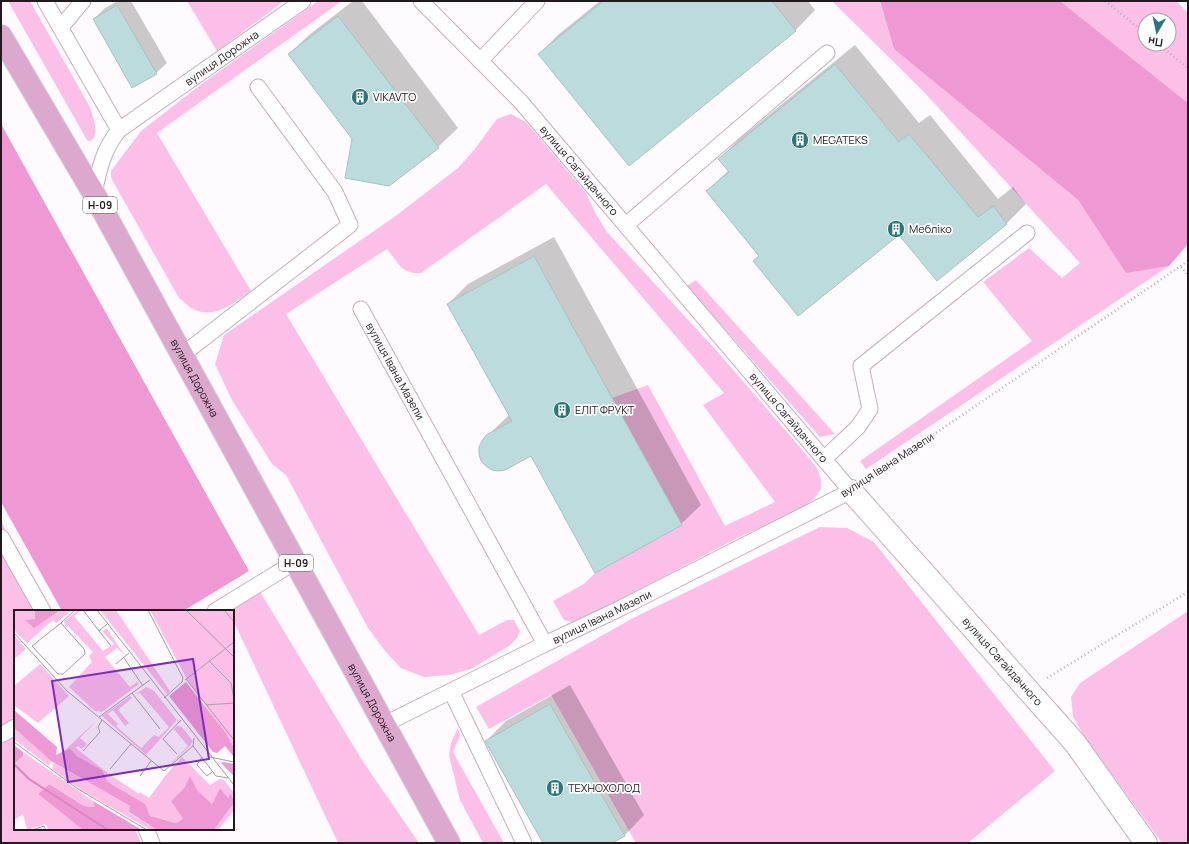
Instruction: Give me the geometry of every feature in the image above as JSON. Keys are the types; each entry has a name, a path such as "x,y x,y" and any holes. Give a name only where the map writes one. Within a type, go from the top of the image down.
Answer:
{"main road":[{"name":"вулиця Дорожна","path":"1,36 94,194 449,843"}],"street":[{"name":"вулиця Сагайдачного","path":"851,491 1075,743 1146,843"}],"lane":[{"path":"45,1 119,130"},
{"path":"60,27 83,1"},
{"name":"вулиця Дорожна","path":"94,194 98,171 104,153 119,130 303,1"},
{"name":"вулиця Сагайдачного","path":"421,1 521,102 851,491"},
{"path":"480,61 537,1"},
{"path":"626,225 827,53"},
{"path":"182,355 350,225 335,192 258,87"},
{"path":"824,459 858,426 870,409 861,366 1027,233"},
{"name":"вулиця Івана Мазепи","path":"361,309 545,644"},
{"name":"вулиця Івана Мазепи","path":"385,724 451,690 619,609 851,491"},
{"path":"1,536 42,610"},
{"path":"217,610 295,562"},
{"path":"451,690 524,843"},
{"path":"1,735 14,728"},
{"path":"146,830 152,843"}],"path":[{"path":"1105,1 1137,27"},
{"path":"1168,52 1188,68"},
{"name":"вулиця Івана Мазепи","path":"851,491 1188,261"},
{"path":"1181,267 1188,275"},
{"path":"1028,690 1188,592"}],"shaded area":[{"path":"8,1 30,1 90,107 95,122 95,134 94,138 90,141 87,140"},
{"path":"187,1 284,1 217,51"},
{"path":"318,1 342,1 157,133 251,291 223,309 208,313 191,308 179,298 111,178 111,171 141,131 203,83"},
{"path":"832,1 880,1 894,49 1078,200 1126,272 1169,266 866,469 860,461 1032,341 983,282 1029,248 1062,278 1080,263 924,92"},
{"path":"880,1 1060,1 1188,103 1188,244 1169,266 1126,273 1078,200 894,49"},
{"path":"1060,1 1176,1 1188,13 1188,103"},
{"path":"511,114 526,122 586,193 607,232 716,350 799,446 817,468 821,479 821,489 813,500 795,513 737,538 599,611 572,622 564,620 553,601 584,584 595,573 682,525 612,398 648,385 725,526 775,502 703,405 724,393 546,184 421,273 414,273 404,270 387,249 286,314 479,635 507,620 514,620 520,631 517,638 509,646 471,669 449,675 424,677 401,668 385,651 368,628 286,475 272,464 232,400 215,364 224,335 397,215 458,168 474,150 497,119"},
{"path":"1,124 249,571 185,610 61,610 1,502"},
{"path":"696,280 835,434 820,437 687,286"},
{"path":"1,521 46,610 14,610 14,830 135,830 141,843 1,843"},
{"path":"820,527 847,528 874,542 1055,771 968,843 636,843 551,695 489,729 476,707 633,618"},
{"path":"259,590 362,760 419,843 338,843 234,622 234,610 231,610"},
{"path":"1188,611 1188,843 1162,843 1084,736 1073,717 1071,697 1080,683"},
{"path":"458,728 460,736 453,752 504,843 483,843 460,800 449,755 451,743"}],"building":[{"path":"603,1 772,1 796,31 629,166 538,54"},
{"path":"117,5 157,74 132,88 93,19"},
{"name":"VIKAVTO","path":"338,16 439,148 389,186 345,178 352,139 288,54"},
{"path":"835,64 899,142 909,134 978,217 993,206 1007,224 937,281 899,235 798,316 753,261 759,256 706,191 729,172 718,159"},
{"name":"ЕЛІТ ФРУКТ","path":"534,256 682,525 595,573 531,456 505,470 498,471 492,470 481,461 479,447 486,435 512,421 447,304"},
{"name":"ТЕХНОХОЛОД","path":"550,704 625,836 612,843 543,843 485,741"}],"place":[{"name":"VIKAVTO","path":"360,97"},
{"name":"MEGATEKS","path":"800,140"},
{"name":"Мебліко","path":"896,229"},
{"name":"ЕЛІТ ФРУКТ","path":"562,410"},
{"name":"ТЕХНОХОЛОД","path":"555,788"}]}
